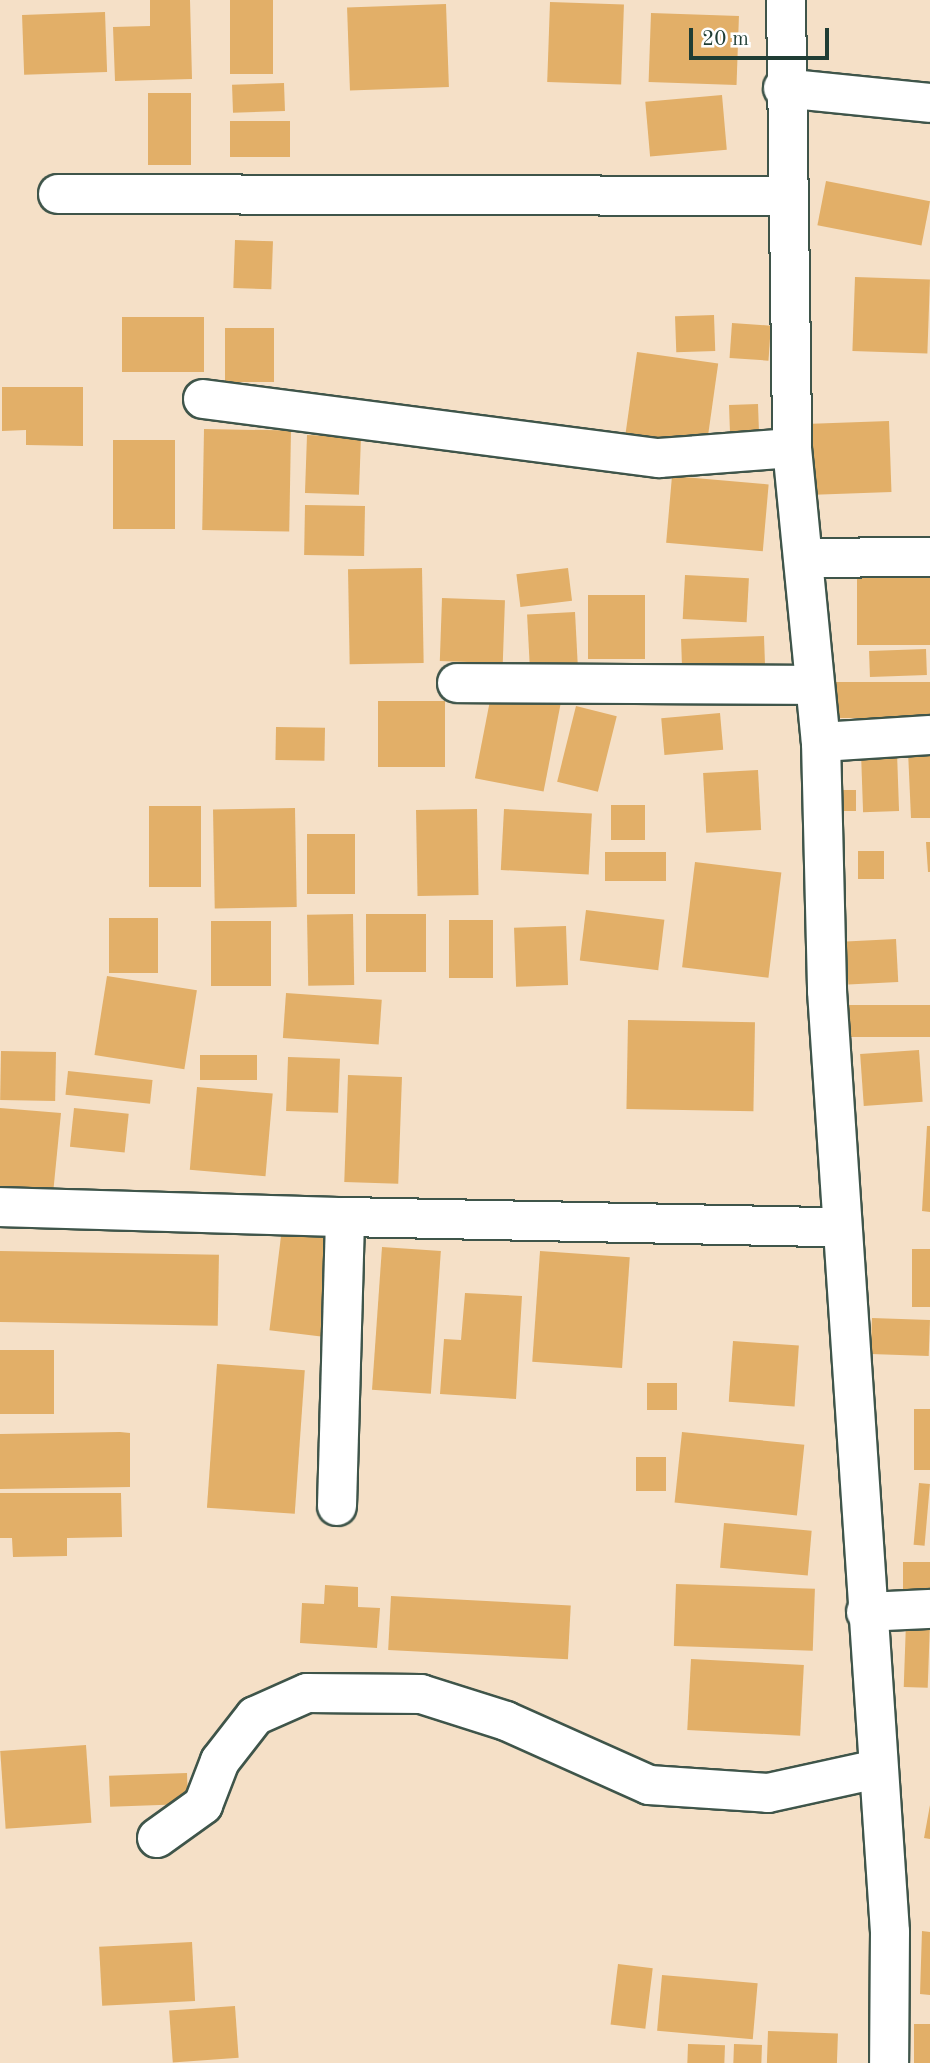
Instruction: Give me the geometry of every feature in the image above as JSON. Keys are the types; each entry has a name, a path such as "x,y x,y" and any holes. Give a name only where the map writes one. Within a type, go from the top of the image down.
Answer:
{"street":[{"path":"786,0 783,88 792,449 804,558 811,685 821,742 841,1227 890,1932 889,2063"},
{"path":"783,88 930,103"},
{"path":"58,194 785,196"},
{"path":"203,399 659,458 792,449"},
{"path":"804,558 930,556"},
{"path":"457,682 811,685"},
{"path":"821,742 930,735"},
{"path":"0,1207 841,1227"},
{"path":"337,1506 345,1217"},
{"path":"866,1612 930,1609"},
{"path":"157,1838 203,1805 220,1761 254,1716 307,1693 421,1694 506,1721 649,1785 768,1793 877,1769"}],"building":[{"path":"150,0 190,0 192,79 115,81 113,27 150,26"},
{"path":"230,0 273,0 273,74 230,74"},
{"path":"550,2 624,5 621,85 547,82"},
{"path":"446,4 449,87 350,90 347,7"},
{"path":"105,12 107,72 24,75 22,15"},
{"path":"651,13 739,16 737,85 649,82"},
{"path":"284,83 285,111 233,113 232,85"},
{"path":"148,93 191,93 191,165 148,165"},
{"path":"722,95 727,150 650,157 645,102"},
{"path":"230,121 290,121 290,157 230,157"},
{"path":"826,181 930,201 921,245 817,225"},
{"path":"235,240 273,241 271,289 233,288"},
{"path":"855,277 930,280 927,354 852,351"},
{"path":"714,315 715,351 676,352 675,316"},
{"path":"122,317 204,317 204,372 122,372"},
{"path":"732,323 771,326 768,361 730,358"},
{"path":"225,328 274,328 274,382 225,382"},
{"path":"637,352 718,363 707,445 626,433"},
{"path":"2,387 83,387 83,446 26,445 26,430 2,431"},
{"path":"758,404 759,439 730,440 729,405"},
{"path":"889,421 891,492 808,495 805,424"},
{"path":"204,429 291,431 289,532 202,530"},
{"path":"307,435 361,437 359,495 305,493"},
{"path":"113,440 175,440 175,529 113,529"},
{"path":"672,476 769,484 763,551 666,543"},
{"path":"305,505 365,506 364,556 304,555"},
{"path":"422,568 424,663 350,664 348,569"},
{"path":"568,568 572,601 520,607 516,574"},
{"path":"857,568 930,568 930,645 857,645"},
{"path":"685,575 749,578 747,622 683,619"},
{"path":"588,595 645,595 645,659 588,659"},
{"path":"442,598 505,600 503,663 440,661"},
{"path":"575,612 578,667 530,669 527,615"},
{"path":"764,636 765,673 682,676 681,639"},
{"path":"926,649 927,675 870,677 869,651"},
{"path":"835,682 930,682 930,718 835,718"},
{"path":"493,685 562,698 544,792 475,778"},
{"path":"378,701 445,701 445,767 378,767"},
{"path":"576,706 617,716 598,792 557,782"},
{"path":"720,713 723,750 664,755 661,718"},
{"path":"276,727 325,728 324,761 275,760"},
{"path":"930,750 930,818 911,818 908,751"},
{"path":"897,752 899,811 863,812 861,753"},
{"path":"758,770 761,830 706,833 703,773"},
{"path":"827,790 856,790 856,811 827,811"},
{"path":"611,805 645,805 645,840 611,840"},
{"path":"149,806 201,806 201,887 149,887"},
{"path":"295,808 297,907 215,908 213,809"},
{"path":"477,809 479,895 418,896 416,810"},
{"path":"504,809 592,814 589,875 501,870"},
{"path":"307,834 355,834 355,894 307,894"},
{"path":"926,842 930,842 930,872 928,872"},
{"path":"858,851 884,851 884,879 858,879"},
{"path":"605,852 666,852 666,881 605,881"},
{"path":"695,862 781,873 768,978 682,967"},
{"path":"586,910 664,920 658,970 580,961"},
{"path":"353,914 354,985 308,986 307,915"},
{"path":"366,914 426,914 426,972 366,972"},
{"path":"109,918 158,918 158,973 109,973"},
{"path":"449,920 493,920 493,978 449,978"},
{"path":"211,921 271,921 271,986 211,986"},
{"path":"566,926 568,985 516,987 514,928"},
{"path":"896,939 898,982 848,985 846,942"},
{"path":"107,976 197,990 184,1069 94,1055"},
{"path":"286,993 382,1000 379,1045 283,1038"},
{"path":"840,1005 930,1005 930,1037 840,1037"},
{"path":"628,1020 755,1022 753,1111 626,1109"},
{"path":"919,1050 923,1102 864,1106 860,1054"},
{"path":"1,1051 56,1052 55,1101 0,1100"},
{"path":"200,1055 257,1055 257,1080 200,1080"},
{"path":"288,1057 340,1059 338,1113 286,1111"},
{"path":"68,1071 153,1080 150,1104 65,1095"},
{"path":"348,1075 402,1077 398,1184 344,1182"},
{"path":"197,1087 273,1094 265,1176 190,1170"},
{"path":"0,1108 61,1113 52,1204 0,1199"},
{"path":"74,1108 129,1114 125,1153 70,1147"},
{"path":"927,1126 930,1126 930,1212 922,1211"},
{"path":"282,1228 334,1234 321,1337 269,1330"},
{"path":"382,1247 441,1251 431,1394 372,1390"},
{"path":"912,1249 930,1249 930,1307 912,1307"},
{"path":"0,1251 219,1255 218,1326 0,1322"},
{"path":"540,1251 630,1257 622,1368 532,1362"},
{"path":"465,1293 522,1296 516,1399 440,1394 444,1339 461,1340"},
{"path":"872,1318 930,1320 929,1356 871,1354"},
{"path":"733,1341 799,1346 795,1406 729,1402"},
{"path":"0,1350 54,1350 54,1414 0,1414"},
{"path":"217,1364 305,1370 295,1514 207,1508"},
{"path":"647,1383 677,1383 677,1410 647,1410"},
{"path":"914,1409 930,1409 930,1470 914,1470"},
{"path":"682,1432 804,1445 797,1515 675,1503"},
{"path":"130,1433 130,1487 0,1489 0,1434"},
{"path":"636,1457 666,1457 666,1491 636,1491"},
{"path":"919,1483 930,1484 925,1546 914,1545"},
{"path":"0,1493 121,1493 122,1537 67,1538 67,1556 13,1557 12,1538 0,1538"},
{"path":"724,1523 812,1531 808,1575 720,1568"},
{"path":"903,1562 930,1562 930,1602 903,1602"},
{"path":"676,1584 815,1589 813,1651 674,1646"},
{"path":"325,1585 358,1587 358,1607 380,1608 377,1648 300,1643 302,1603 324,1604"},
{"path":"391,1596 571,1605 568,1659 388,1650"},
{"path":"906,1622 930,1623 928,1688 904,1687"},
{"path":"691,1659 804,1665 800,1736 687,1730"},
{"path":"86,1745 91,1823 6,1829 0,1751"},
{"path":"187,1773 188,1804 110,1807 109,1776"},
{"path":"930,1805 930,1839 924,1838"},
{"path":"922,1931 930,1932 930,1995 920,1994"},
{"path":"192,1942 195,2001 102,2006 99,1947"},
{"path":"618,1964 653,1968 645,2029 611,2025"},
{"path":"662,1975 758,1983 753,2039 657,2031"},
{"path":"235,2006 239,2058 173,2062 169,2011"},
{"path":"914,2024 930,2024 930,2063 914,2063"},
{"path":"768,2031 838,2033 837,2063 767,2063"},
{"path":"688,2044 725,2045 724,2063 687,2063"},
{"path":"734,2044 762,2045 761,2063 733,2063"}]}
